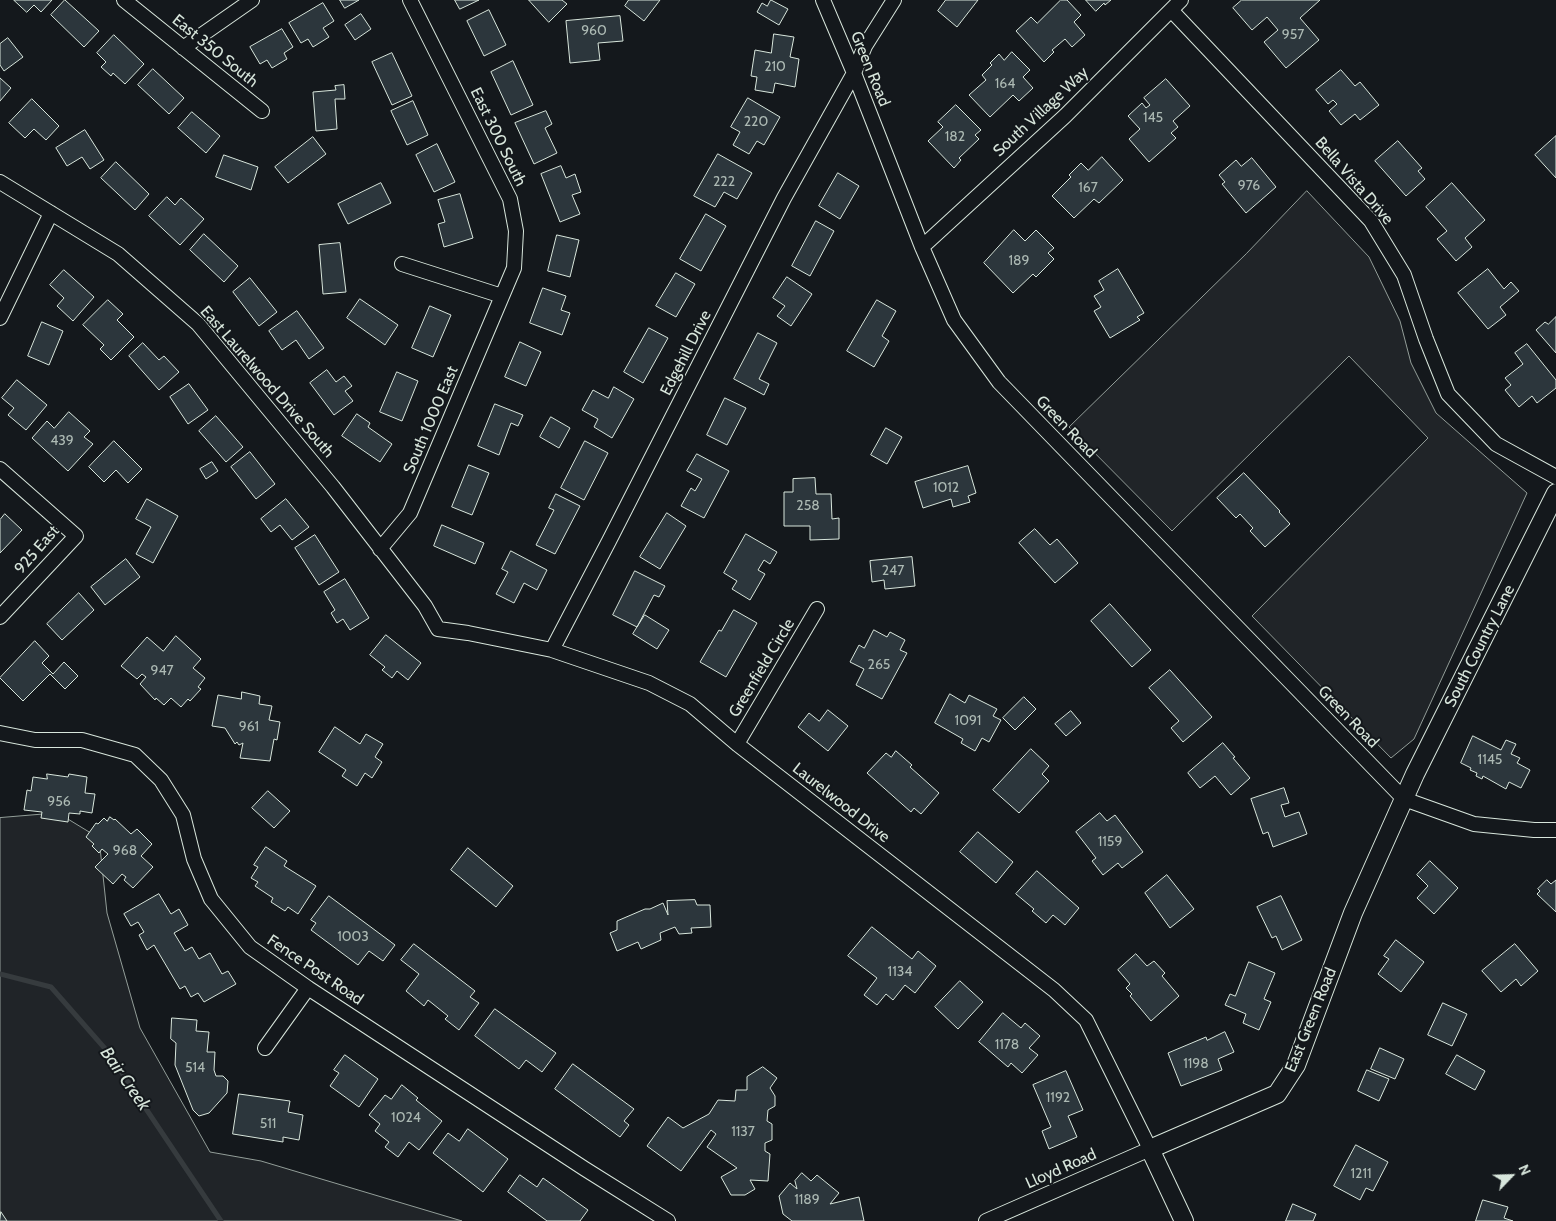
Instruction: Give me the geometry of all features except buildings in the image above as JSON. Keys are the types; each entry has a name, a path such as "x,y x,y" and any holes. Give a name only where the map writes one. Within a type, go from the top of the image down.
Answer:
{"street":[{"name":"East 350 South","path":"124,0 262,111"},
{"path":"183,48 252,0"},
{"name":"East 300 South","path":"410,0 510,199 516,231 514,268 502,296"},
{"name":"Green Road","path":"822,0 854,73 922,247 954,320 999,382 1404,799"},
{"name":"Edgehill Drive","path":"552,650 784,198 854,73 865,46 894,0"},
{"name":"South Village Way","path":"922,247 1065,116 1181,0"},
{"name":"Bella Vista Drive","path":"1171,10 1370,221 1404,274 1426,339 1448,394 1496,444 1556,477"},
{"name":"East Laurelwood Drive South","path":"0,182 118,254 198,324 334,487 425,606"},
{"path":"0,318 51,213"},
{"path":"402,264 502,296"},
{"name":"South 1000 East","path":"380,549 410,513 502,296"},
{"name":"925 East","path":"0,469 76,536 0,617"},
{"name":"South Country Lane","path":"1404,799 1556,493"},
{"name":"Laurelwood Drive","path":"425,606 438,629 468,633 552,650 610,668 657,687 690,704 737,744 1054,990 1086,1020 1150,1150"},
{"name":"Greenfield Circle","path":"737,744 817,609"},
{"name":"Fence Post Road","path":"0,733 34,740 82,740 135,755 162,780 183,815 194,859 211,899 250,947 308,988 668,1221"},
{"path":"1404,799 1474,824 1534,830 1556,830"},
{"name":"East Green Road","path":"1150,1150 1277,1094 1296,1065 1353,914 1404,799"},
{"path":"265,1048 308,988"},
{"path":"1150,1150 1184,1221"},
{"name":"Lloyd Road","path":"986,1221 1150,1150"}],"shaded area":[{"path":"1307,191 1369,257 1400,321 1411,363 1436,413 1527,493 1414,739 1391,758 1252,616 1428,438 1349,356 1172,531 1069,427 1246,254"},
{"path":"58,813 99,838 107,913 140,1028 210,1152 261,1161 462,1221 0,1221 0,818"}],"waterway":[{"name":"Bair Creek","path":"0,974 51,987 108,1052 221,1221"}]}
